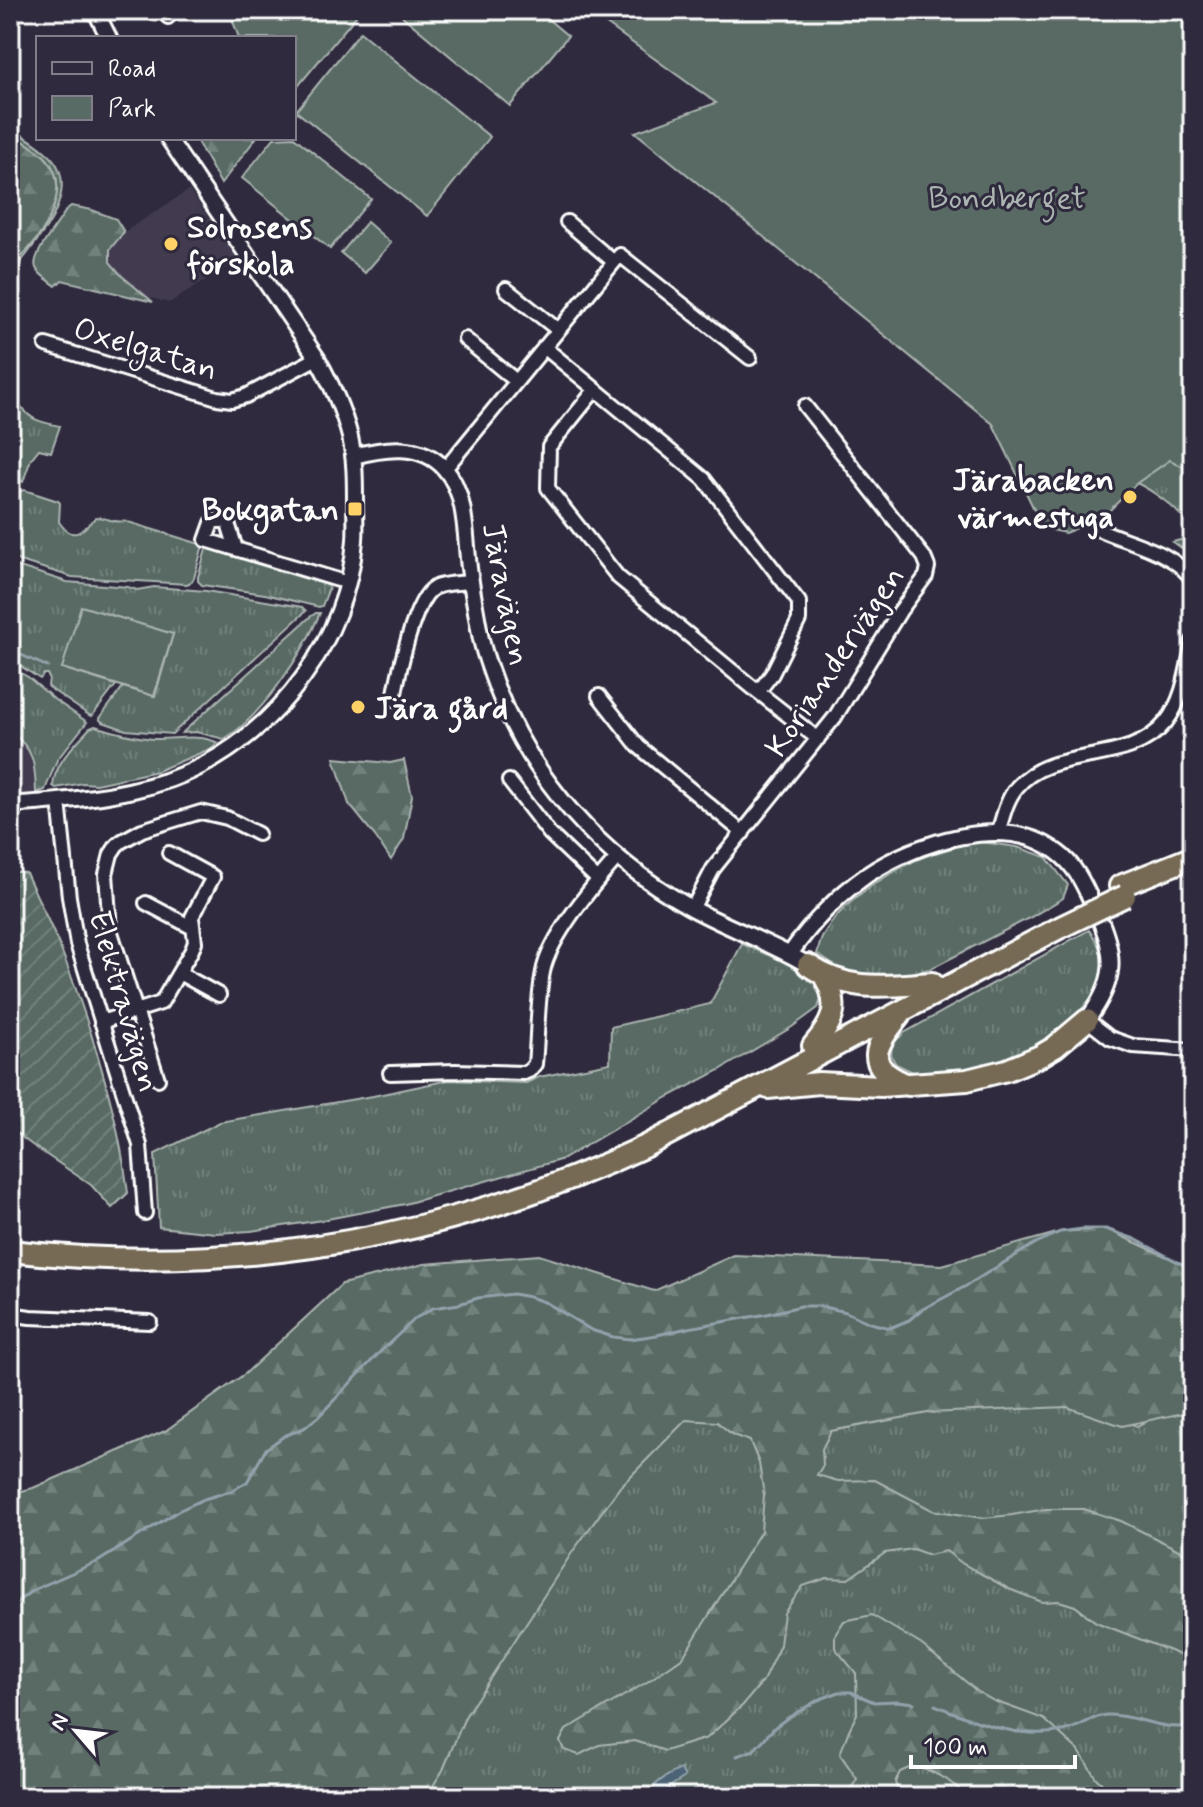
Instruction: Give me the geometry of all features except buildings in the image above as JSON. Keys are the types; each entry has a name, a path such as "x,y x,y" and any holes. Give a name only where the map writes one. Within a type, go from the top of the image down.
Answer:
{"highway":[{"path":"10,1240 126,1248 213,1247 299,1238 403,1220 503,1191 600,1155 679,1117 932,983 1193,857"},
{"path":"1123,891 1193,869"},
{"path":"10,1251 85,1258 199,1258 291,1250 400,1232 492,1207 646,1146 904,1010 1060,922"},
{"path":"816,971 846,983 867,986 932,983"},
{"path":"813,1046 827,1028 834,1010 832,993 816,971"},
{"path":"904,1010 880,1041 877,1054 883,1069 908,1085"},
{"path":"752,1090 819,1083 881,1086 967,1080 1026,1063 1055,1047 1087,1020"}],"street":[{"path":"95,10 108,36"},
{"path":"10,805 114,795 156,785 191,771 230,748 280,706 308,670 337,614 347,582 355,539 354,456 330,381 169,140"},
{"path":"567,222 614,262"},
{"path":"354,456 387,449 411,450 445,469 620,255 750,358"},
{"path":"506,289 558,330"},
{"path":"465,339 516,381"},
{"name":"Oxelgatan","path":"46,345 232,400 246,396 317,358"},
{"path":"544,347 704,479 799,602 799,620 772,674 758,692"},
{"path":"595,390 549,447 548,488 618,577 818,739"},
{"name":"Koriandervägen","path":"692,909 713,869 835,717 900,611 926,576 928,567 917,549 805,406"},
{"name":"Järavägen","path":"445,469 460,499 481,642 521,742 557,796 617,858 669,895 692,909 790,954 816,971"},
{"path":"1098,529 1170,558 1187,571 1193,581"},
{"path":"236,549 347,582"},
{"path":"394,699 400,666 422,598 435,587 471,582"},
{"path":"998,833 1016,788 1039,770 1125,749 1155,733 1174,709 1183,689 1193,641"},
{"path":"599,696 638,746 743,833"},
{"path":"509,781 550,834 598,880"},
{"name":"Elektravägen","path":"59,801 77,944 140,1145 145,1213"},
{"path":"158,1079 110,929 107,864 117,845 142,830 201,812 227,818 258,834"},
{"path":"790,954 830,907 867,875 892,861 918,849 970,835 998,833 1030,838 1064,857 1080,876 1107,934 1111,950 1110,974 1106,988 1087,1020 1110,1038 1133,1046 1193,1050"},
{"path":"101,1022 161,1003 195,942 192,917 213,877 169,853"},
{"path":"390,1073 524,1073 532,1069 535,1064 543,971 549,953 598,880 617,858"},
{"path":"146,903 193,928"},
{"path":"179,973 219,995"},
{"path":"10,1314 150,1322"}],"shaded area":[{"name":"Solrosens förskola","path":"189,190 238,260 169,303 148,297 122,276 110,262 110,249 124,232"},
{"path":"10,732 29,749 35,767 36,793 10,795"}],"green space":[{"path":"229,10 361,10 296,89 296,36 238,36"},
{"path":"395,10 537,10 568,36 510,106"},
{"name":"Bondberget","path":"587,10 1193,10 1193,472 1170,460 1137,483 1102,518 1065,533 1043,528 993,424 635,132 716,103"},
{"path":"360,32 490,137 427,216 296,111"},
{"path":"10,128 47,153 60,173 62,184 61,196 52,218 26,256 10,271 10,266 42,231 55,201 57,186 54,171 46,158 10,133"},
{"path":"10,133 46,158 54,171 57,186 50,217 42,232 10,266"},
{"path":"296,139 371,199 330,249 242,178 272,140"},
{"path":"196,140 254,140 221,184"},
{"path":"71,206 116,219 124,232 110,249 110,262 153,302 62,280 56,286 40,273 35,263 37,256"},
{"path":"367,222 391,243 365,273 341,253"},
{"path":"10,405 24,409 39,421 60,426 51,452 39,449 31,459 23,482 10,476"},
{"path":"1193,434 1193,556 1173,542 1184,539 1191,531 1187,523 1157,495 1132,481"},
{"path":"24,490 58,501 59,522 69,532 78,533 100,517 125,521 203,545 194,578 187,584 72,577 10,558 10,494"},
{"path":"207,546 325,582 329,588 322,606 202,585 198,577"},
{"path":"10,564 67,582 137,590 154,587 206,591 302,607 306,611 172,734 126,730 100,718 123,687 155,696 173,634 62,668 116,685 92,716 89,715 51,689 47,674 40,679 10,659"},
{"path":"81,606 173,634 154,696 62,668"},
{"path":"320,613 280,683 238,729 224,739 196,732 182,733 310,617"},
{"path":"10,667 87,722 57,760 45,790 36,793 32,758 10,732"},
{"path":"95,726 146,738 195,738 218,743 157,771 96,784 56,788 53,786 54,778 61,762"},
{"path":"334,758 390,763 404,760 412,796 404,839 391,860 349,804"},
{"path":"974,841 1017,847 1046,857 1068,885 1063,898 930,969 886,978 842,971 817,954 830,924 863,892 914,861"},
{"path":"10,871 26,873 64,957 94,1044 118,1133 128,1193 112,1208 91,1185 10,1128"},
{"path":"1089,930 1103,959 1100,980 1091,998 1072,1021 1039,1046 975,1071 917,1074 896,1064 891,1056 892,1044 904,1033"},
{"path":"742,944 784,961 815,980 822,996 818,1008 720,1070 563,1159 405,1204 322,1220 216,1233 159,1227 155,1154 220,1122 449,1080 526,1083 539,1077 610,1063 611,1027 710,1004"},
{"path":"1106,1229 1193,1267 1193,1411 1122,1426 1067,1407 928,1413 831,1431 822,1449 823,1465 817,1475 838,1481 875,1480 932,1510 983,1518 1046,1509 1084,1509 1121,1521 1193,1557 1193,1660 1096,1622 1075,1606 1059,1601 1042,1602 1009,1589 946,1551 929,1555 913,1549 885,1553 848,1579 827,1578 803,1586 784,1613 780,1645 763,1681 743,1705 707,1738 665,1751 635,1741 599,1745 579,1755 564,1750 560,1741 566,1730 683,1657 761,1531 764,1495 759,1463 750,1441 733,1435 717,1422 686,1420 620,1487 573,1551 465,1717 443,1770 431,1789 432,1797 10,1797 10,1494 33,1488 165,1431 246,1373 342,1284 424,1264 539,1255 654,1291 734,1255 942,1265 1060,1232"},
{"path":"688,1394 1069,1402 1137,1426 1193,1401 1193,1797 291,1797"},
{"path":"872,1615 922,1645 978,1692 1044,1719 1079,1751 1096,1778 1110,1791 1134,1797 969,1797 946,1779 926,1769 911,1767 900,1772 895,1782 900,1797 846,1797 857,1779 840,1754 857,1714 856,1673 835,1648 835,1635 844,1621"}],"water":[{"path":"681,1769 685,1777 662,1797 645,1797 661,1780"}],"waterway":[{"path":"10,650 48,667"},
{"path":"10,1607 33,1590 99,1561 178,1511 247,1482 266,1449 318,1417 381,1351 416,1318 433,1308 513,1294 547,1303 591,1330 630,1339 801,1306 846,1312 890,1328 909,1320 1036,1243 1060,1232 1082,1229 1106,1229 1135,1239 1193,1270"},
{"path":"737,1756 754,1750 786,1719 818,1700 839,1692 851,1692 874,1702 914,1703"},
{"path":"935,1705 999,1728 1033,1733 1067,1730 1107,1715 1171,1727 1193,1725"}],"place":[{"name":"Solrosens förskola","path":"171,244"},
{"name":"Järabacken värmestuga","path":"1130,497"},
{"name":"Bokgatan","path":"355,509"},
{"name":"Jära gård","path":"358,707"}]}
